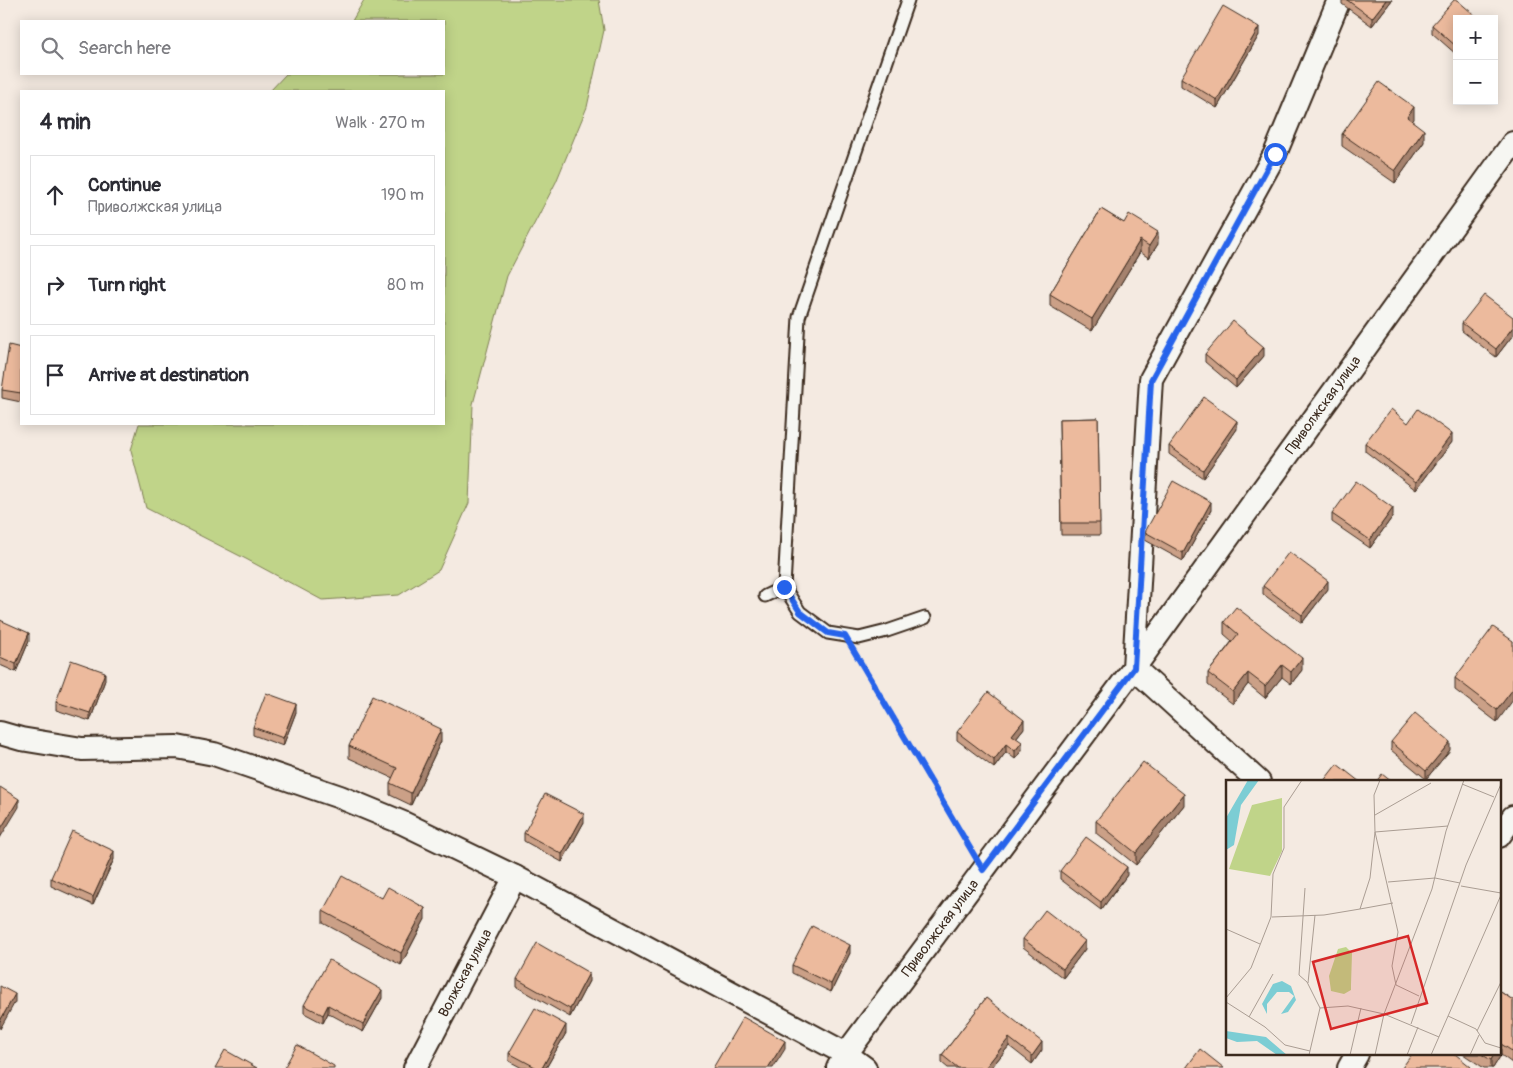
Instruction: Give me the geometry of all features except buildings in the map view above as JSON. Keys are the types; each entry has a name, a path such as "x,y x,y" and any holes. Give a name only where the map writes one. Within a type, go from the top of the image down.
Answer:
{"street":[{"path":"1257,780 1134,668 1151,380 1275,154 1339,0"},
{"name":"Приволжская улица","path":"842,1061 1134,668 1513,143"},
{"path":"0,734 82,749 177,747 214,754 340,797 516,877 842,1061 865,1068"},
{"path":"1500,835 1513,817"},
{"name":"Волжская улица","path":"415,1068 516,877"},
{"path":"1348,1068 1356,1056"}],"lane":[{"path":"908,0 799,317 784,587 800,612 828,633 859,638 925,618"},
{"path":"765,596 784,587"}],"path":[{"path":"845,636 983,870"}],"green space":[{"path":"364,0 599,0 604,30 587,107 556,182 507,276 473,404 469,503 439,570 399,595 322,600 146,508 131,450 139,425 445,425 445,90 271,90 285,75 445,75 445,20 353,20"}],"route":[{"path":"784,587 800,612 828,633 845,636 983,870 1134,668 1151,380 1275,154"}]}
